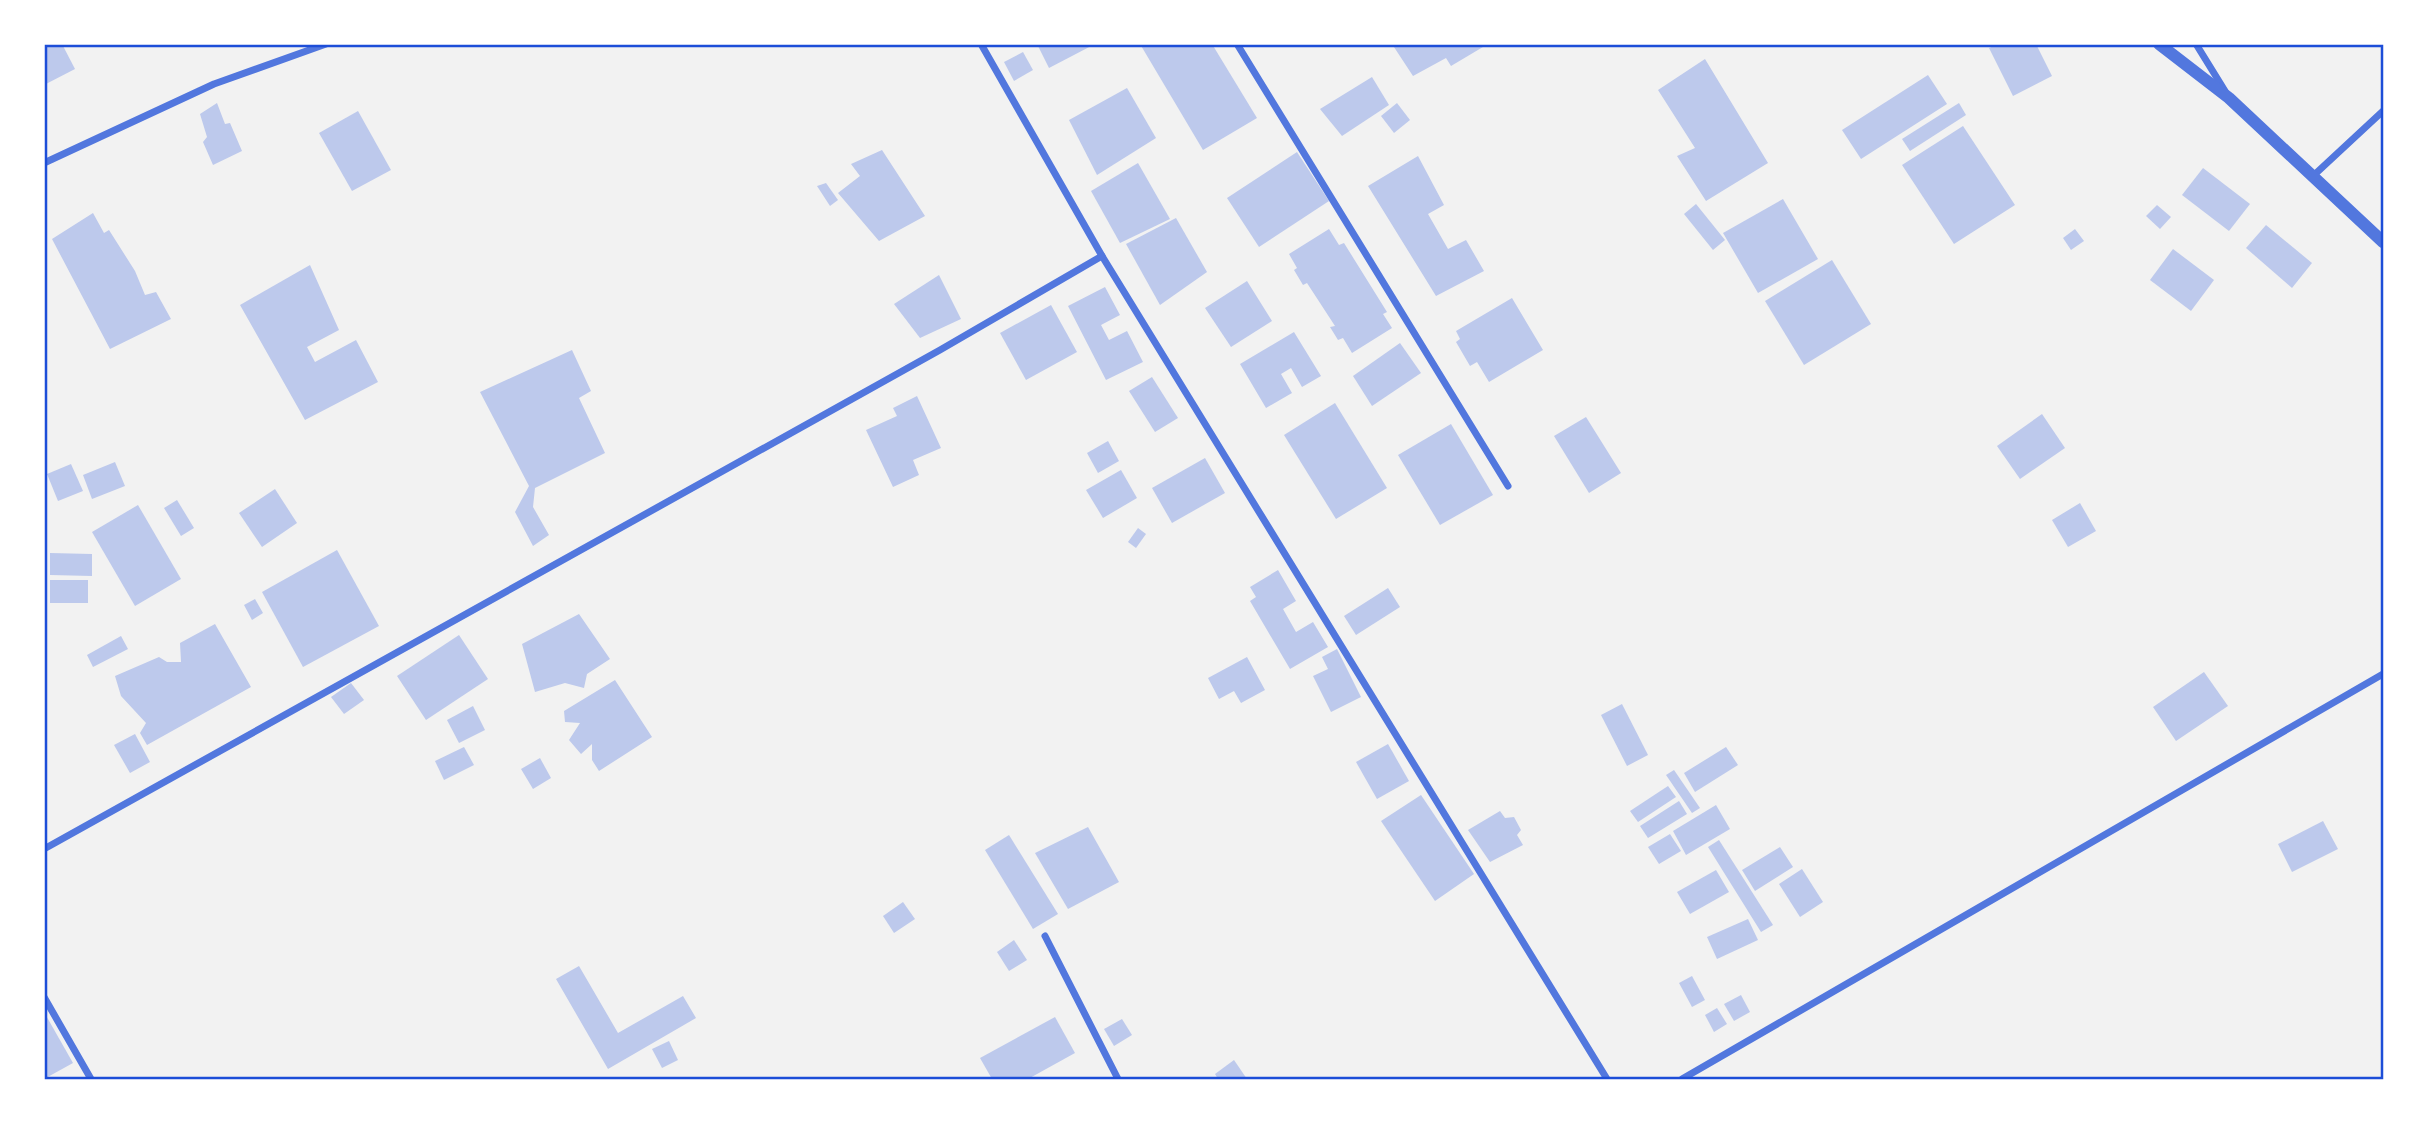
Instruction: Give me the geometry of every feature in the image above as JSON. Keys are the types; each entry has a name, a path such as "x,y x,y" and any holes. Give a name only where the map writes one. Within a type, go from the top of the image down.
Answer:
{"street":[{"path":"44,163 214,84 326,44"},
{"path":"981,44 1102,256 1607,1079"},
{"path":"1237,44 1508,486"},
{"path":"2159,44 2229,98 2383,242"},
{"path":"2196,44 2229,98"},
{"path":"2313,176 2383,111"},
{"path":"44,849 940,351 1102,256"},
{"path":"1682,1079 2383,674"},
{"path":"1045,936 1118,1079"},
{"path":"44,997 91,1079"}],"building":[{"path":"44,44 62,44 75,69 44,85"},
{"path":"1037,44 1095,44 1049,68"},
{"path":"1140,44 1212,44 1257,118 1203,150"},
{"path":"1392,44 1488,44 1451,66 1446,58 1413,76"},
{"path":"1998,44 2036,44 2052,76 2013,96 1989,48"},
{"path":"1023,52 1033,70 1014,81 1004,62"},
{"path":"1705,59 1768,163 1706,201 1677,156 1695,148 1658,90"},
{"path":"1928,75 1947,104 1861,159 1842,130"},
{"path":"1372,77 1389,105 1342,136 1320,109"},
{"path":"1127,88 1156,138 1097,175 1069,120"},
{"path":"217,103 225,124 230,123 242,151 213,165 203,142 207,137 200,114"},
{"path":"1397,103 1410,120 1394,133 1381,116"},
{"path":"1959,103 1966,115 1910,151 1902,139"},
{"path":"358,111 391,170 352,191 319,133"},
{"path":"1963,126 2015,205 1954,244 1902,165"},
{"path":"882,150 925,216 879,241 838,193 860,176 851,164"},
{"path":"1297,152 1329,201 1259,247 1227,198"},
{"path":"1418,156 1444,205 1428,214 1448,249 1466,240 1484,271 1436,296 1368,186"},
{"path":"1138,163 1170,219 1120,243 1091,191"},
{"path":"2203,168 2250,204 2229,231 2182,195"},
{"path":"826,183 838,200 830,206 817,186"},
{"path":"1783,199 1818,259 1758,293 1723,233"},
{"path":"1696,204 1725,240 1713,250 1684,214"},
{"path":"2157,205 2171,217 2160,229 2146,216"},
{"path":"93,213 104,233 109,230 135,271 145,295 156,292 171,319 110,349 52,239"},
{"path":"1176,218 1207,272 1160,305 1126,244"},
{"path":"2266,225 2312,263 2292,288 2246,248"},
{"path":"1329,229 1339,245 1344,243 1387,312 1383,314 1392,328 1352,353 1343,338 1338,340 1330,327 1335,326 1307,283 1303,285 1289,254"},
{"path":"2075,229 2084,241 2071,250 2063,238"},
{"path":"2173,249 2214,280 2191,311 2150,280"},
{"path":"1832,260 1871,324 1804,365 1765,301"},
{"path":"310,265 339,330 307,347 315,362 356,340 378,382 305,420 240,305"},
{"path":"939,275 961,319 920,338 894,304"},
{"path":"1247,281 1272,321 1231,347 1205,308"},
{"path":"1105,287 1120,315 1101,325 1109,340 1127,331 1143,362 1106,380 1068,306"},
{"path":"1512,298 1543,350 1489,382 1477,362 1470,366 1456,342 1460,339 1456,331"},
{"path":"1051,305 1077,352 1026,380 1000,333"},
{"path":"1294,332 1321,376 1302,387 1291,368 1281,374 1292,393 1266,408 1240,364"},
{"path":"1400,343 1421,373 1372,406 1353,376"},
{"path":"572,350 591,391 579,398 605,453 535,488 533,507 549,535 533,546 515,512 529,486 480,392"},
{"path":"1152,377 1178,418 1155,432 1129,391"},
{"path":"917,396 941,448 913,460 919,475 893,487 866,430 897,416 893,408"},
{"path":"1335,403 1387,488 1336,519 1284,435"},
{"path":"2042,414 2065,448 2020,479 1997,446"},
{"path":"1586,417 1621,473 1589,493 1554,436"},
{"path":"1451,424 1493,495 1440,525 1398,455"},
{"path":"1108,441 1119,461 1098,473 1087,453"},
{"path":"1205,458 1225,493 1172,523 1152,488"},
{"path":"115,462 125,486 92,499 83,475"},
{"path":"71,464 83,491 58,501 47,474"},
{"path":"1121,470 1137,498 1103,518 1086,490"},
{"path":"275,489 297,523 262,547 239,513"},
{"path":"177,500 194,528 181,536 164,508"},
{"path":"2080,503 2096,531 2068,547 2052,520"},
{"path":"138,505 181,579 135,606 92,532"},
{"path":"1138,528 1146,534 1136,548 1128,542"},
{"path":"337,550 379,626 303,667 262,592"},
{"path":"50,553 92,554 92,576 50,575"},
{"path":"1278,570 1296,601 1283,609 1296,632 1313,622 1328,647 1290,669 1250,601 1256,597 1250,587"},
{"path":"50,580 88,580 88,603 50,603"},
{"path":"1388,588 1400,607 1356,635 1344,616"},
{"path":"255,599 263,613 252,620 244,605"},
{"path":"579,614 610,659 587,674 584,688 565,683 535,692 522,644"},
{"path":"215,624 251,687 147,745 140,733 146,723 121,696 115,676 159,657 167,662 181,662 180,643"},
{"path":"459,635 488,679 426,720 397,676"},
{"path":"121,636 128,649 93,667 87,655"},
{"path":"1337,649 1361,697 1331,712 1313,676 1328,669 1322,657"},
{"path":"1247,657 1265,690 1241,703 1234,691 1219,699 1208,678"},
{"path":"2204,672 2228,706 2176,741 2153,707"},
{"path":"615,680 652,737 599,771 592,760 592,744 581,754 569,740 580,723 565,722 564,711"},
{"path":"351,683 364,700 344,714 331,697"},
{"path":"1622,704 1648,755 1627,766 1601,715"},
{"path":"473,706 485,730 459,743 447,720"},
{"path":"135,734 150,762 130,773 114,745"},
{"path":"1388,744 1409,781 1377,799 1356,762"},
{"path":"464,747 474,765 444,780 435,761"},
{"path":"1726,747 1738,765 1695,792 1684,773"},
{"path":"540,758 551,778 533,789 521,769"},
{"path":"1674,770 1700,808 1692,813 1666,775"},
{"path":"1668,786 1676,797 1638,822 1630,811"},
{"path":"1421,795 1474,874 1435,901 1381,821"},
{"path":"1679,801 1687,814 1648,838 1640,826"},
{"path":"1716,805 1730,829 1686,855 1673,831"},
{"path":"1500,811 1505,818 1514,817 1521,830 1517,835 1523,845 1490,862 1468,830"},
{"path":"2323,821 2338,849 2292,872 2278,844"},
{"path":"1088,827 1119,882 1068,909 1035,853"},
{"path":"1670,834 1681,851 1659,864 1648,847"},
{"path":"1009,835 1058,914 1033,929 985,850"},
{"path":"1719,840 1773,925 1761,932 1708,847"},
{"path":"1780,847 1793,867 1755,891 1742,870"},
{"path":"1802,869 1823,902 1800,917 1779,884"},
{"path":"1716,870 1729,892 1690,914 1677,892"},
{"path":"903,902 915,919 894,933 883,916"},
{"path":"1748,919 1758,940 1717,959 1707,937"},
{"path":"1014,940 1027,960 1009,971 997,952"},
{"path":"579,966 618,1033 683,996 696,1018 608,1069 556,979"},
{"path":"1692,976 1705,1000 1692,1007 1679,983"},
{"path":"1741,995 1750,1012 1734,1021 1724,1004"},
{"path":"1717,1008 1727,1024 1714,1032 1705,1015"},
{"path":"44,1012 73,1063 44,1079"},
{"path":"1055,1017 1075,1053 1028,1079 992,1079 980,1058"},
{"path":"1122,1019 1132,1035 1114,1046 1104,1029"},
{"path":"669,1041 678,1060 662,1068 652,1049"},
{"path":"1234,1060 1247,1079 1218,1079 1215,1074"}]}
